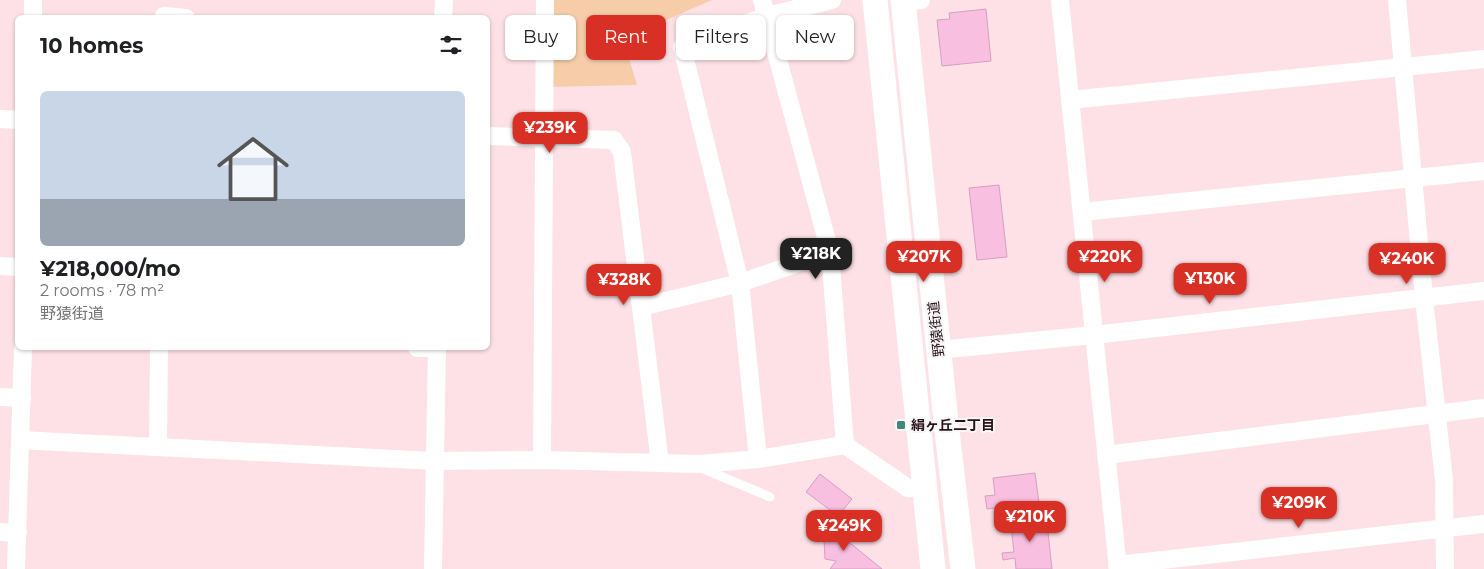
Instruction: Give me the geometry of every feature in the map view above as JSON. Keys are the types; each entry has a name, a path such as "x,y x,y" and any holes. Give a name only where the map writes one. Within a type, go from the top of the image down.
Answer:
{"main road":[{"name":"野猿街道","path":"875,0 933,569"},
{"name":"野猿街道","path":"909,1 938,350 964,569"}],"street":[{"path":"33,0 33,15"},
{"path":"443,15 444,0"},
{"path":"542,460 543,138 546,87 545,0"},
{"path":"758,459 740,283 682,47 765,8 832,0"},
{"path":"1060,0 1117,567 1484,524"},
{"path":"1397,0 1424,298 1444,480 1445,569"},
{"path":"765,8 830,252 845,445"},
{"path":"164,11 177,15"},
{"path":"1070,100 1484,59"},
{"path":"0,119 15,120"},
{"path":"490,136 614,140 622,152 660,463"},
{"path":"1082,212 1484,171"},
{"path":"641,307 740,283 830,252"},
{"path":"0,266 15,267"},
{"path":"938,350 1094,335 1484,291"},
{"path":"16,569 9,532 20,440 23,350"},
{"path":"158,447 159,350"},
{"path":"432,569 437,350"},
{"path":"0,397 22,398"},
{"path":"1106,455 1484,408"},
{"path":"20,440 435,461 542,460 700,464 758,459 845,445 908,488 925,488"}],"lane":[{"path":"700,464 706,470 770,496"}],"shaded area":[{"path":"545,0 712,0 666,20 666,15 586,15 586,60 630,60 637,85 546,87 546,60 576,60 576,15 545,15"}],"building":[{"path":"986,9 991,61 942,66 937,20 950,19 949,13"},
{"path":"999,185 1007,257 977,260 969,188"},
{"path":"1035,473 1039,503 987,509 985,496 995,495 993,478"},
{"path":"820,474 852,499 838,516 806,492"},
{"path":"1046,514 1052,569 1016,569 1015,558 1003,560 1002,553 1014,552 1010,518"},
{"path":"823,521 882,569 830,569 836,561 825,559"}],"place":[{"name":"絹ヶ丘二丁目","path":"901,425"}]}
